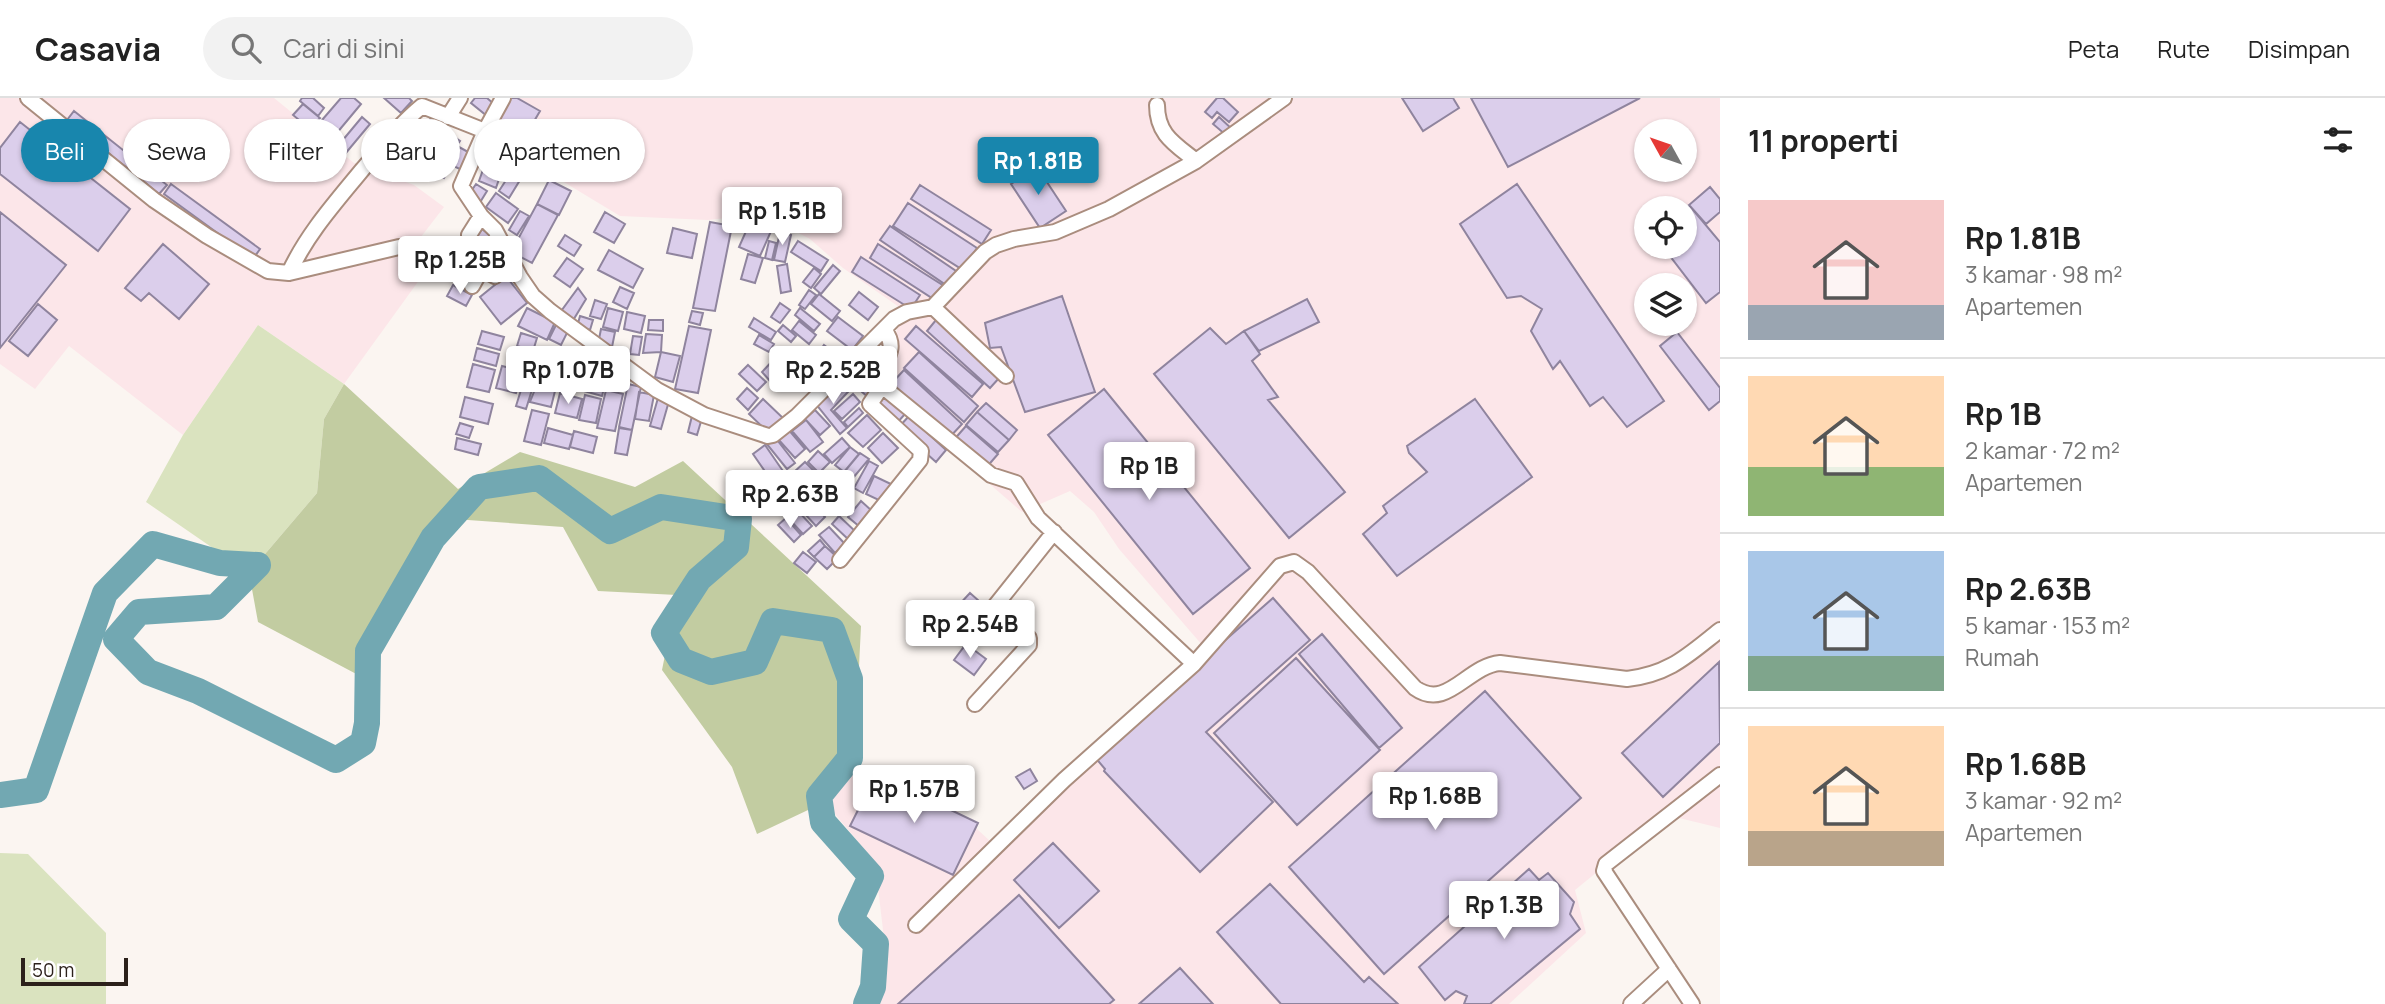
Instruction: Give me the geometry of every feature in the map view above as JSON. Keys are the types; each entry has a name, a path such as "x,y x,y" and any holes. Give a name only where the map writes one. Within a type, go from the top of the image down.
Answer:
{"street":[{"path":"28,98 154,200 207,236 268,271 289,273 399,247"},
{"path":"448,117 460,98"},
{"path":"492,119 503,98"},
{"path":"474,156 461,186 481,216 495,230 510,261 533,296 550,312 657,390 704,415 768,436 797,416 900,315 933,307 996,245 1055,232 1109,209 1196,161 1284,98"},
{"path":"289,273 300,248 418,102 474,127"},
{"path":"1157,105 1158,122 1163,131 1196,161"},
{"path":"469,234 481,216"},
{"path":"472,286 482,270 495,276 510,261"},
{"path":"933,307 1006,376"},
{"path":"884,329 892,342 878,377 882,386 991,475 1016,483 1038,519 1195,664"},
{"path":"840,560 922,454 870,404 882,386"},
{"path":"975,704 1030,645 1028,638 995,606 1054,532"},
{"path":"916,925 1064,780 1195,664 1280,566 1294,562 1308,572 1415,688 1425,695 1439,695 1481,668 1500,663 1627,679 1644,677 1678,664 1720,630"},
{"path":"1692,1004 1604,871 1604,867 1720,775"},
{"path":"1631,1004 1669,969"}],"shaded area":[{"path":"0,98 274,98 300,119 244,119 244,182 347,182 347,157 361,166 361,182 406,182 444,207 414,246 433,261 344,384 258,325 183,435 69,346 35,389 0,364"},
{"path":"504,98 1720,98 1720,828 1671,816 1640,837 1575,890 1586,933 1509,1004 872,1004 887,964 875,862 825,802 854,769 952,806 990,841 1061,776 1146,706 1203,646 1119,549 1094,512 1070,491 1022,512 882,391 902,309 843,268 810,239 762,214 708,220 620,216 564,182 645,182 645,119 491,119"}],"green space":[{"path":"258,325 344,384 324,419 317,493 249,573 146,502 183,435"},
{"path":"344,384 458,489 520,452 635,487 683,461 861,626 854,769 825,802 757,834 732,767 662,670 677,595 598,591 563,527 454,519 362,677 258,622 249,573 317,493 324,419"},
{"path":"0,853 28,854 106,933 106,1004 0,1004"}],"building":[{"path":"302,98 313,98 324,108 318,116 300,101"},
{"path":"341,98 354,98 361,104 347,121 323,119"},
{"path":"384,98 409,98 412,101 401,113"},
{"path":"475,98 487,98 495,105 487,116 471,103"},
{"path":"509,98 517,98 540,111 535,119 497,119"},
{"path":"1217,98 1223,98 1238,112 1229,122 1217,112 1212,118 1205,112"},
{"path":"1402,98 1453,98 1459,108 1423,131"},
{"path":"1471,98 1640,98 1508,167"},
{"path":"303,104 320,118 298,119 293,115"},
{"path":"74,111 84,119 68,119"},
{"path":"362,117 364,119 361,119 361,135 347,152 347,135"},
{"path":"1219,117 1233,130 1227,136 1213,124"},
{"path":"20,122 21,182 96,182 130,209 98,251 0,174 0,148"},
{"path":"109,139 123,150 123,165 109,154"},
{"path":"460,148 470,153 462,170 460,169"},
{"path":"1037,167 1066,211 1040,228 1011,184"},
{"path":"144,182 163,182 167,185 159,194"},
{"path":"481,182 498,182 496,188"},
{"path":"505,182 519,182 509,198 499,191"},
{"path":"548,182 571,191 559,215 537,204"},
{"path":"171,184 260,249 253,259 164,194"},
{"path":"476,184 487,191 479,204 468,196"},
{"path":"1517,184 1664,401 1627,427 1603,397 1590,406 1560,361 1553,369 1531,331 1542,309 1521,296 1507,298 1460,224"},
{"path":"920,185 991,230 982,244 911,199"},
{"path":"1710,187 1720,199 1720,212 1706,224 1697,214 1697,198"},
{"path":"496,193 518,209 508,223 486,207"},
{"path":"908,203 977,248 963,270 893,226"},
{"path":"537,204 558,215 532,263 511,252"},
{"path":"520,211 529,216 517,235 509,230"},
{"path":"0,212 66,265 0,348"},
{"path":"605,212 625,224 614,243 594,232"},
{"path":"1697,215 1720,242 1720,292 1706,303 1697,291 1697,273 1683,273 1672,259 1697,259"},
{"path":"751,220 772,229 760,256 739,247"},
{"path":"710,222 732,226 715,311 693,308"},
{"path":"890,226 959,273 949,287 880,240"},
{"path":"673,228 697,234 692,258 667,253"},
{"path":"482,229 493,238 478,259 466,251"},
{"path":"780,232 791,235 785,262 774,260"},
{"path":"565,235 581,245 574,256 558,246"},
{"path":"494,241 503,248 488,267 479,261"},
{"path":"769,241 776,243 772,260 765,258"},
{"path":"798,241 828,260 821,271 791,252"},
{"path":"163,244 209,284 179,319 149,293 141,301 125,288"},
{"path":"878,244 944,286 935,300 870,258"},
{"path":"609,250 643,269 633,288 598,270"},
{"path":"748,254 763,258 755,283 741,279"},
{"path":"861,257 920,295 911,309 852,272"},
{"path":"567,258 583,269 570,287 554,276"},
{"path":"468,261 479,266 468,289 457,285"},
{"path":"787,264 791,291 781,293 777,266"},
{"path":"833,265 840,271 821,294 814,288"},
{"path":"814,268 821,274 811,288 803,282"},
{"path":"506,276 527,303 501,324 480,297"},
{"path":"453,285 472,295 466,306 447,296"},
{"path":"620,287 634,293 627,309 613,302"},
{"path":"578,288 586,299 572,322 559,314"},
{"path":"809,290 816,295 805,309 799,305"},
{"path":"859,292 878,307 868,320 849,305"},
{"path":"819,294 840,311 832,321 811,304"},
{"path":"1062,296 1095,392 1025,412 1001,347 990,348 985,323"},
{"path":"1307,299 1319,322 1259,351 1244,331"},
{"path":"595,300 607,304 601,319 590,316"},
{"path":"780,303 790,310 780,323 771,317"},
{"path":"38,304 57,320 28,356 9,341"},
{"path":"527,308 555,322 547,340 518,326"},
{"path":"608,308 623,312 618,331 603,327"},
{"path":"800,308 820,324 814,331 795,315"},
{"path":"692,311 703,313 700,325 689,322"},
{"path":"627,312 645,316 641,333 624,329"},
{"path":"580,316 593,320 590,330 577,327"},
{"path":"838,317 863,336 852,350 827,331"},
{"path":"754,318 776,332 771,340 749,327"},
{"path":"649,320 663,320 663,331 648,330"},
{"path":"936,320 1000,377 990,388 927,331"},
{"path":"799,321 816,335 809,344 792,330"},
{"path":"557,323 569,329 561,345 549,339"},
{"path":"783,325 796,336 791,342 778,331"},
{"path":"689,326 711,330 698,393 675,389"},
{"path":"916,326 983,384 972,397 905,339"},
{"path":"1210,328 1226,344 1244,331 1260,354 1252,361 1278,397 1268,400 1345,492 1289,538 1154,374"},
{"path":"601,329 615,332 612,347 598,344"},
{"path":"482,331 504,337 500,350 478,344"},
{"path":"521,333 537,338 533,351 517,346"},
{"path":"646,334 662,335 661,352 643,353"},
{"path":"759,335 774,344 769,352 754,344"},
{"path":"633,336 642,337 639,355 630,354"},
{"path":"1672,336 1680,336 1720,388 1720,401 1709,410 1660,346"},
{"path":"824,345 843,359 831,376 812,362"},
{"path":"477,348 499,354 496,366 474,360"},
{"path":"579,352 592,359 586,372 561,363 563,354 576,358"},
{"path":"661,352 680,356 673,382 655,377"},
{"path":"919,352 978,406 964,422 904,368"},
{"path":"778,355 787,364 770,381 762,372"},
{"path":"866,355 881,367 871,377 879,386 869,398 846,378"},
{"path":"593,356 611,361 602,396 584,391"},
{"path":"530,361 540,364 526,409 516,406"},
{"path":"546,361 562,363 551,407 530,402"},
{"path":"473,364 495,370 489,392 467,387"},
{"path":"748,365 766,382 757,391 739,374"},
{"path":"502,366 522,371 516,393 496,388"},
{"path":"564,366 575,368 571,382 561,379"},
{"path":"904,370 962,424 948,439 890,385"},
{"path":"782,371 789,377 779,388 772,381"},
{"path":"840,383 848,392 831,410 847,428 840,434 816,404"},
{"path":"628,384 641,387 632,430 619,427"},
{"path":"747,388 758,398 748,410 737,399"},
{"path":"1104,389 1250,568 1193,614 1048,435"},
{"path":"606,390 623,394 615,431 597,428"},
{"path":"639,392 654,395 649,421 635,419"},
{"path":"881,392 905,414 896,424 872,401"},
{"path":"560,393 582,399 577,418 555,413"},
{"path":"853,394 860,402 842,419 834,411"},
{"path":"585,395 601,399 596,423 579,420"},
{"path":"465,397 493,404 488,424 460,417"},
{"path":"658,398 669,401 661,429 650,426"},
{"path":"763,399 784,419 770,434 749,414"},
{"path":"1475,399 1532,477 1397,576 1363,534 1387,513 1383,506 1427,472 1409,453 1407,446"},
{"path":"986,403 1017,430 1009,440 977,412"},
{"path":"859,408 863,413 848,427 844,422"},
{"path":"532,410 549,414 541,445 524,441"},
{"path":"815,410 830,426 820,435 805,419"},
{"path":"977,412 1009,440 998,452 966,425"},
{"path":"867,415 881,430 863,447 848,433"},
{"path":"692,416 702,418 697,435 688,432"},
{"path":"909,416 946,450 936,462 898,428"},
{"path":"806,420 823,442 810,452 792,431"},
{"path":"460,423 473,427 469,438 456,434"},
{"path":"966,426 998,454 985,469 952,442"},
{"path":"548,428 573,435 569,449 544,443"},
{"path":"619,428 632,430 627,455 615,453"},
{"path":"788,429 805,449 795,458 778,439"},
{"path":"574,431 597,437 593,453 570,447"},
{"path":"883,433 898,448 882,463 868,448"},
{"path":"774,436 795,463 787,469 766,443"},
{"path":"457,438 481,444 478,455 455,449"},
{"path":"842,438 850,447 832,463 824,454"},
{"path":"765,445 785,474 773,483 753,454"},
{"path":"850,447 859,454 844,472 835,465"},
{"path":"818,451 830,462 819,473 808,462"},
{"path":"860,453 869,459 853,478 845,471"},
{"path":"869,461 878,466 863,493 854,488"},
{"path":"805,462 825,482 814,492 794,472"},
{"path":"832,472 852,491 846,498 826,478"},
{"path":"793,473 812,492 800,504 781,485"},
{"path":"874,476 893,485 885,503 866,494"},
{"path":"827,485 839,498 824,512 812,500"},
{"path":"861,501 872,511 860,527 848,517"},
{"path":"813,504 825,517 816,526 804,513"},
{"path":"798,511 812,526 803,534 789,519"},
{"path":"839,516 856,532 849,540 832,524"},
{"path":"786,518 801,535 794,542 778,525"},
{"path":"829,527 845,544 835,553 819,535"},
{"path":"820,540 825,546 814,557 808,551"},
{"path":"825,546 838,558 827,569 814,557"},
{"path":"803,552 816,562 807,573 794,563"},
{"path":"970,593 988,609 975,623 957,607"},
{"path":"1273,598 1310,640 1206,732 1273,802 1200,872 1104,771 1094,756"},
{"path":"1322,634 1402,728 1379,748 1299,654"},
{"path":"966,644 986,659 974,675 954,660"},
{"path":"1296,658 1380,750 1297,825 1214,733"},
{"path":"1719,662 1720,743 1663,797 1622,753"},
{"path":"1485,691 1581,798 1384,974 1289,867"},
{"path":"1030,769 1037,781 1024,789 1016,777"},
{"path":"876,774 978,823 953,875 850,826"},
{"path":"1053,843 1099,891 1059,928 1014,880"},
{"path":"1529,869 1539,880 1548,873 1574,902 1570,914 1580,929 1490,1004 1464,1004 1467,996 1456,991 1445,1000 1419,967"},
{"path":"1270,884 1364,982 1369,977 1398,1004 1281,1004 1217,932"},
{"path":"1019,895 1114,1000 1109,1004 898,1004"},
{"path":"1180,968 1213,1004 1139,1004"}],"waterway":[{"path":"0,795 36,790 105,593 153,544 220,563 258,565 216,607 139,612 116,639 148,672 198,691 336,760 363,743 367,723 368,651 433,538 479,487 539,478 610,531 661,507 739,519 736,547 699,579 664,633 681,660 711,672 755,662 773,621 832,630 850,679 850,758 819,796 823,822 871,876 851,919 876,944 873,987 866,1004"}]}
